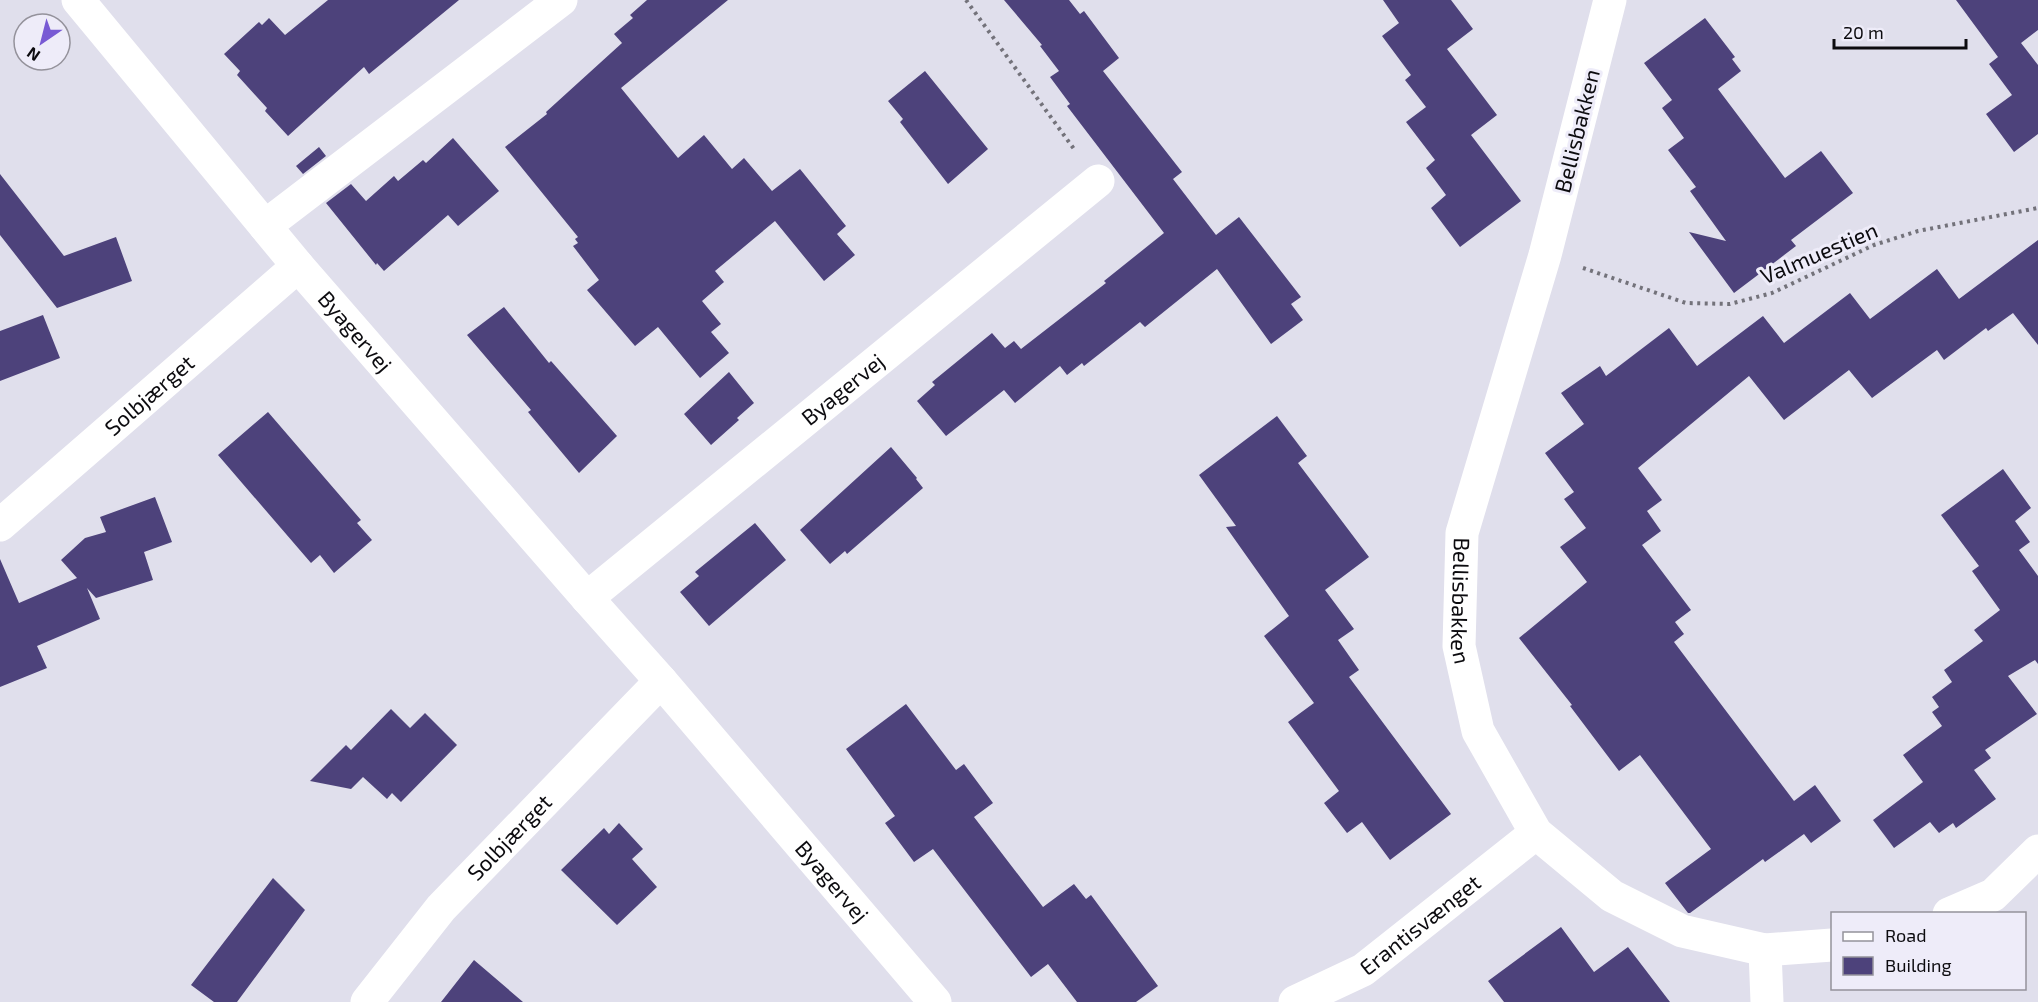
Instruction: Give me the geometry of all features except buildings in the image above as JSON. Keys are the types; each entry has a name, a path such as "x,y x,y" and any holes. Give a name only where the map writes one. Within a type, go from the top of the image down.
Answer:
{"street":[{"name":"Byagervej","path":"78,0 298,266 662,681 934,1002"},
{"path":"265,226 561,0"},
{"name":"Bellisbakken","path":"1610,0 1545,255 1462,533 1459,646 1478,730 1536,833 1612,896 1682,931 1766,950 1831,945"},
{"name":"Byagervej","path":"587,598 1098,182"},
{"name":"Solbjærget","path":"0,525 298,266"},
{"name":"Solbjærget","path":"367,1002 441,908 662,681"},
{"name":"Erantisvænget","path":"1295,1002 1363,970 1536,833"},
{"path":"1954,912 1993,895 2038,850"},
{"path":"1766,950 1767,1002"}],"path":[{"path":"966,0 1098,182"},
{"name":"Valmuestien","path":"1545,255 1686,303 1730,304 1772,293 1874,245 1918,231 2038,208"}]}
